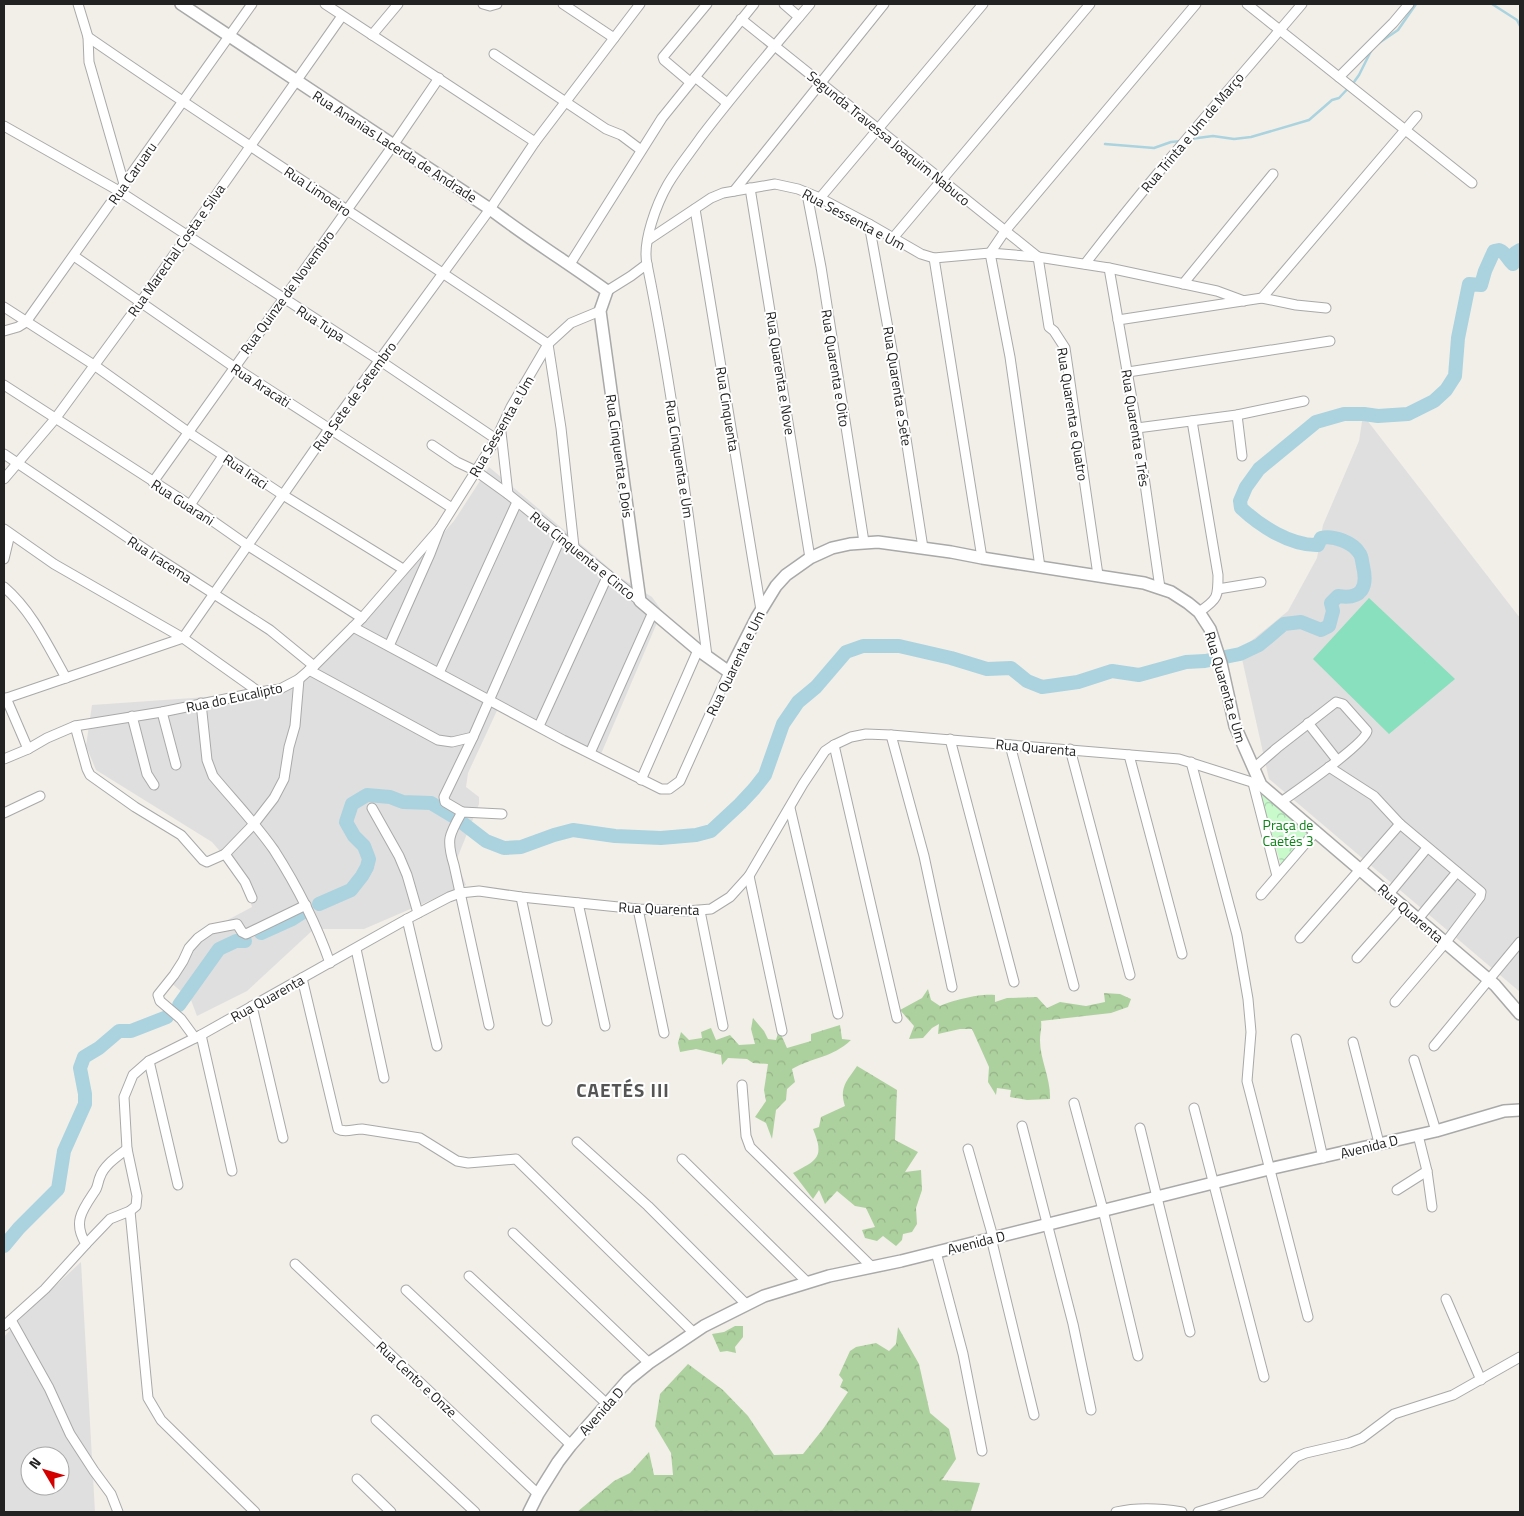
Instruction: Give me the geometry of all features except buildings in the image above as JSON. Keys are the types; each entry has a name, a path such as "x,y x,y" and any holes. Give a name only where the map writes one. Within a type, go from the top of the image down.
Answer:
{"street":[{"path":"78,4 88,37 89,62 122,188"},
{"name":"Rua Ananias Lacerda de Andrade","path":"181,4 296,82 394,144 607,291"},
{"name":"Rua Caruaru","path":"26,322 252,4"},
{"path":"325,4 535,142"},
{"path":"372,35 398,4"},
{"path":"483,4 490,6 497,4"},
{"path":"563,4 614,38"},
{"name":"Rua Sete de Setembro","path":"183,638 329,429 490,209 535,142 640,4"},
{"path":"707,4 663,57 664,60 727,103"},
{"path":"570,264 662,118 754,4"},
{"path":"784,4 799,17"},
{"path":"600,311 607,291 646,264 645,255 648,240 660,200 667,185 727,103 810,4"},
{"path":"734,191 884,4"},
{"path":"820,198 983,4"},
{"path":"893,238 1090,4"},
{"path":"1040,566 1010,357 990,253 1005,231 1196,4"},
{"path":"1247,4 1472,183"},
{"name":"Rua Trinta e Um de Março","path":"1085,264 1134,200 1302,4"},
{"path":"1342,79 1409,4"},
{"name":"Rua Marechal Costa e Silva","path":"4,479 55,419 140,303 186,235 342,16"},
{"name":"Segunda Travessa Joaquim Nabuco","path":"741,19 1038,257"},
{"name":"Rua Limoeiro","path":"88,37 183,102 444,272 548,344"},
{"path":"494,54 606,129 621,134 641,150"},
{"name":"Rua Quinze de Novembro","path":"152,482 394,144 439,78"},
{"path":"1262,298 1417,116"},
{"name":"Rua Tupa","path":"4,126 122,188 186,235 499,436"},
{"path":"1183,284 1273,174"},
{"name":"Rua Sessenta e Um","path":"648,240 711,198 734,191 775,184 798,189 820,198 921,254 934,258 990,253 1038,257 1109,268 1218,292 1244,301 1262,298 1296,305 1326,308"},
{"name":"Rua Quarenta e Nove","path":"750,188 810,558"},
{"name":"Rua Quarenta e Oito","path":"807,194 821,266 864,542"},
{"name":"Rua Cinquenta","path":"695,209 761,610"},
{"name":"Rua Quarenta e Sete","path":"869,224 894,361 923,548"},
{"name":"Rua Aracati","path":"74,256 234,367 452,508"},
{"name":"Rua Quarenta e Quatro","path":"1038,257 1049,327 1054,331 1064,348 1098,575"},
{"path":"934,258 982,558"},
{"name":"Rua Cinquenta e Um","path":"646,264 657,314 686,487 703,653"},
{"name":"Rua Quarenta e Três","path":"1109,268 1137,428 1160,588"},
{"path":"1118,320 1244,301"},
{"name":"Rua Iraci","path":"4,307 94,365 223,456 404,569"},
{"name":"Rua Sessenta e Um","path":"390,646 440,528 499,436 511,407 548,344 571,322 600,311"},
{"name":"Rua Cinquenta e Dois","path":"600,311 640,601"},
{"path":"4,331 18,327 26,322"},
{"path":"1128,372 1330,341"},
{"path":"548,344 561,428 574,547"},
{"name":"Rua Guarani","path":"4,385 190,505 247,545 362,618"},
{"path":"1137,428 1238,415 1304,402"},
{"path":"1238,415 1242,456"},
{"path":"1192,421 1218,575 1217,597 1199,612"},
{"path":"499,436 508,494"},
{"name":"Rua Cinquenta e Cinco","path":"432,445 457,462 476,471 508,494 703,653 729,672"},
{"name":"Rua Iracema","path":"4,454 158,558 270,630 312,668 438,740 452,742 473,737"},
{"path":"190,505 223,456"},
{"path":"440,673 517,502"},
{"name":"Rua do Eucalipto","path":"4,759 75,726 162,712 280,689 299,679 362,618 440,528"},
{"path":"4,559 7,532 54,564 183,638 259,692"},
{"path":"502,814 462,812 445,802 444,796 473,737 561,537"},
{"name":"Rua Quarenta e Um","path":"353,627 642,780 661,789 669,789 680,781 729,672 761,610 776,586 786,575 810,558 832,548 864,542 923,548 1098,575 1144,583 1160,588 1180,598 1199,612 1210,629 1216,644 1235,726 1257,778"},
{"path":"539,726 608,575"},
{"path":"1218,589 1262,582"},
{"path":"4,586 29,614 66,678"},
{"path":"590,753 653,612"},
{"path":"28,749 5,699 183,638"},
{"path":"642,780 703,653"},
{"path":"75,726 87,769 96,780 135,807 181,834 205,862 224,854 253,825 274,798 284,779 295,726 299,679"},
{"path":"1277,876 1257,778 1308,723 1336,702 1341,702 1367,731 1365,737 1338,760 1281,802"},
{"path":"202,703 208,766 213,776 273,849 306,905 320,934 330,963"},
{"path":"162,712 176,765"},
{"path":"132,716 147,774 154,784"},
{"path":"1308,723 1338,760"},
{"name":"Rua Quarenta","path":"127,1149 124,1097 133,1075 149,1061 198,1036 449,897 460,893 479,891 638,909 700,911 711,909 730,897 750,876 825,751 851,737 866,734 950,739 1179,759 1257,778 1281,802 1492,982 1520,1014"},
{"path":"891,735 924,856 952,987"},
{"path":"950,739 1014,982"},
{"path":"834,745 897,1018"},
{"path":"1010,745 1074,986"},
{"path":"1070,749 1130,976"},
{"path":"1130,755 1182,954"},
{"path":"1191,762 1237,936 1248,999 1250,1049 1246,1081 1308,1317"},
{"path":"1328,767 1374,796 1400,824 1427,848 1480,890 1481,894 1446,942 1395,1002"},
{"path":"4,813 40,796"},
{"path":"372,808 399,856 407,875 418,914"},
{"path":"790,808 838,1014"},
{"path":"462,812 451,833 448,847 489,1025"},
{"path":"1300,938 1400,824"},
{"path":"1261,895 1316,831"},
{"path":"1389,894 1427,848"},
{"path":"224,854 245,882 252,898"},
{"path":"1418,919 1456,872"},
{"path":"750,876 782,1031"},
{"path":"521,897 546,1021"},
{"path":"578,903 605,1026"},
{"path":"232,1171 198,1036 160,1002 158,995 180,966 192,944 211,929 236,923 240,926 242,932 246,934 306,905"},
{"path":"1357,958 1403,906"},
{"path":"638,909 664,1033"},
{"path":"700,911 723,1026"},
{"path":"407,919 437,1046"},
{"path":"1434,1046 1492,982 1520,942"},
{"path":"356,949 384,1078"},
{"path":"302,978 338,1129 344,1131 362,1129 420,1138 457,1161 468,1163 516,1159 694,1333"},
{"name":"Rua Quarenta","path":"1492,982 1520,999"},
{"path":"252,1006 283,1138"},
{"path":"1296,1039 1323,1158"},
{"path":"1353,1042 1379,1143"},
{"path":"1414,1060 1436,1131"},
{"path":"149,1061 178,1185"},
{"path":"742,1085 746,1136 750,1147 872,1267"},
{"name":"Avenida D","path":"1504,1111 1520,1100"},
{"path":"1074,1102 1103,1210 1138,1356"},
{"path":"1194,1108 1264,1377"},
{"name":"Avenida D","path":"529,1512 558,1462 628,1380 649,1363 694,1333 764,1296 807,1282 1157,1198 1269,1169 1436,1131 1504,1111 1520,1110"},
{"path":"1022,1126 1072,1324 1091,1410"},
{"path":"1140,1128 1190,1332"},
{"path":"1418,1135 1427,1171 1432,1207"},
{"path":"577,1142 648,1206 746,1304"},
{"path":"118,1512 111,1494 70,1434 49,1388 8,1323 45,1289 110,1219 130,1211 136,1206 137,1201 127,1149"},
{"path":"86,1244 80,1234 81,1212 96,1190 101,1173 127,1149"},
{"path":"968,1149 993,1237 993,1246 1034,1415"},
{"path":"682,1159 807,1282"},
{"path":"1397,1190 1427,1171"},
{"path":"130,1211 148,1398 161,1420 255,1512"},
{"path":"513,1233 649,1363"},
{"path":"936,1252 963,1354 982,1451"},
{"name":"Rua Cento e Onze","path":"295,1264 538,1494"},
{"path":"470,1276 607,1404"},
{"path":"406,1290 571,1445"},
{"path":"1446,1300 1480,1380"},
{"path":"1198,1512 1260,1493 1296,1457 1362,1438 1394,1414 1453,1394 1520,1358"},
{"path":"376,1420 475,1512"},
{"path":"357,1479 391,1512"},
{"path":"1116,1512 1129,1509 1155,1508 1182,1512"}],"shaded area":[{"path":"1363,415 1520,618 1520,992 1269,779 1240,650 1288,611 1317,558 1323,525 1359,441"},
{"path":"489,467 621,578 652,597 662,611 601,754 501,702 468,773 466,787 479,797 479,804 456,861 466,885 364,929 314,929 247,991 197,1016 191,1000 169,981 207,931 252,907 243,878 212,842 96,770 86,746 92,705 207,697 290,684 327,660 369,617 454,521"},
{"path":"81,1262 95,1512 4,1512 4,1337 19,1320"}],"green space":[{"path":"1369,598 1455,679 1389,734 1313,659"},
{"name":"Praça de Caetés 3","path":"1259,790 1311,829 1281,865"},
{"path":"928,989 931,1000 940,1006 952,1001 982,995 995,995 995,1002 1007,998 1037,997 1047,1008 1060,1002 1086,1006 1105,1002 1104,993 1120,994 1131,999 1128,1007 1111,1013 1041,1021 1040,1047 1049,1084 1050,1099 1027,1100 1010,1097 1011,1090 997,1088 996,1095 988,1082 989,1067 972,1029 960,1029 938,1034 939,1024 932,1028 923,1038 909,1039 914,1026 900,1010 922,998"},
{"path":"753,1018 768,1039 776,1040 779,1030 787,1048 811,1041 811,1034 840,1025 842,1039 851,1040 830,1054 792,1069 795,1082 787,1089 786,1100 776,1110 772,1139 766,1123 755,1117 766,1101 764,1090 768,1064 753,1063 747,1059 728,1058 722,1065 721,1055 696,1049 680,1052 678,1043 681,1032 689,1040 702,1038 701,1032 711,1028 716,1040 730,1035 739,1045 755,1044 751,1029"},
{"path":"857,1066 897,1090 895,1140 918,1152 905,1172 921,1170 922,1190 916,1208 917,1224 912,1232 903,1234 902,1240 896,1246 883,1236 877,1241 865,1238 862,1230 875,1227 866,1208 855,1206 837,1191 825,1204 819,1190 813,1199 793,1173 808,1165 816,1157 818,1146 813,1129 819,1127 821,1117 845,1106 843,1094 845,1084"},
{"path":"735,1326 743,1326 743,1337 735,1347 736,1353 720,1352 712,1334 724,1332"},
{"path":"898,1327 919,1364 930,1413 949,1429 956,1459 942,1480 980,1483 971,1511 973,1512 577,1512 614,1481 630,1473 649,1452 654,1475 673,1475 671,1453 655,1426 660,1394 688,1364 723,1390 748,1416 774,1455 803,1454 823,1429 848,1392 840,1387 843,1380 839,1375 850,1351 856,1347 876,1343 889,1351 896,1344"}],"waterway":[{"path":"1376,45 1398,30 1416,4"},
{"path":"1492,4 1517,20 1520,26"},
{"path":"1190,139 1213,136 1234,139 1251,137 1309,120 1332,100 1339,98 1354,82 1372,49"},
{"path":"1105,144 1154,148 1171,142 1182,141"},
{"path":"460,821 486,841 504,848 521,847 573,830 615,836 661,838 696,835 711,831 740,804 765,775 783,724 798,702 816,687 846,652 863,646 899,646 951,658 987,669 1011,668 1027,681 1042,687 1078,682 1112,671 1139,675 1186,662 1205,661 1240,654 1259,645 1284,624 1301,622 1321,630 1329,626 1333,611 1331,603 1338,596 1346,597 1358,594 1364,586 1365,580 1360,554 1353,546 1337,539 1321,538 1318,545 1297,542 1276,534 1257,522 1241,508 1240,501 1246,487 1259,469 1316,422 1344,414 1378,416 1408,414 1434,401 1446,390 1455,376 1458,338 1469,284 1481,285 1494,251 1502,251 1513,264 1515,253 1520,250"},
{"path":"319,904 351,890 367,867 369,859 364,846 354,836 346,822 352,804 367,795 390,797 403,802 431,803 456,818"},
{"path":"261,933 292,919 306,910"},
{"path":"179,1005 219,949 236,941 245,941"},
{"path":"4,1246 58,1189 64,1151 85,1104 80,1068 84,1057 99,1048 119,1031 131,1031 167,1017"}],"district":[{"name":"CAETÉS III","path":"623,1089"}]}
